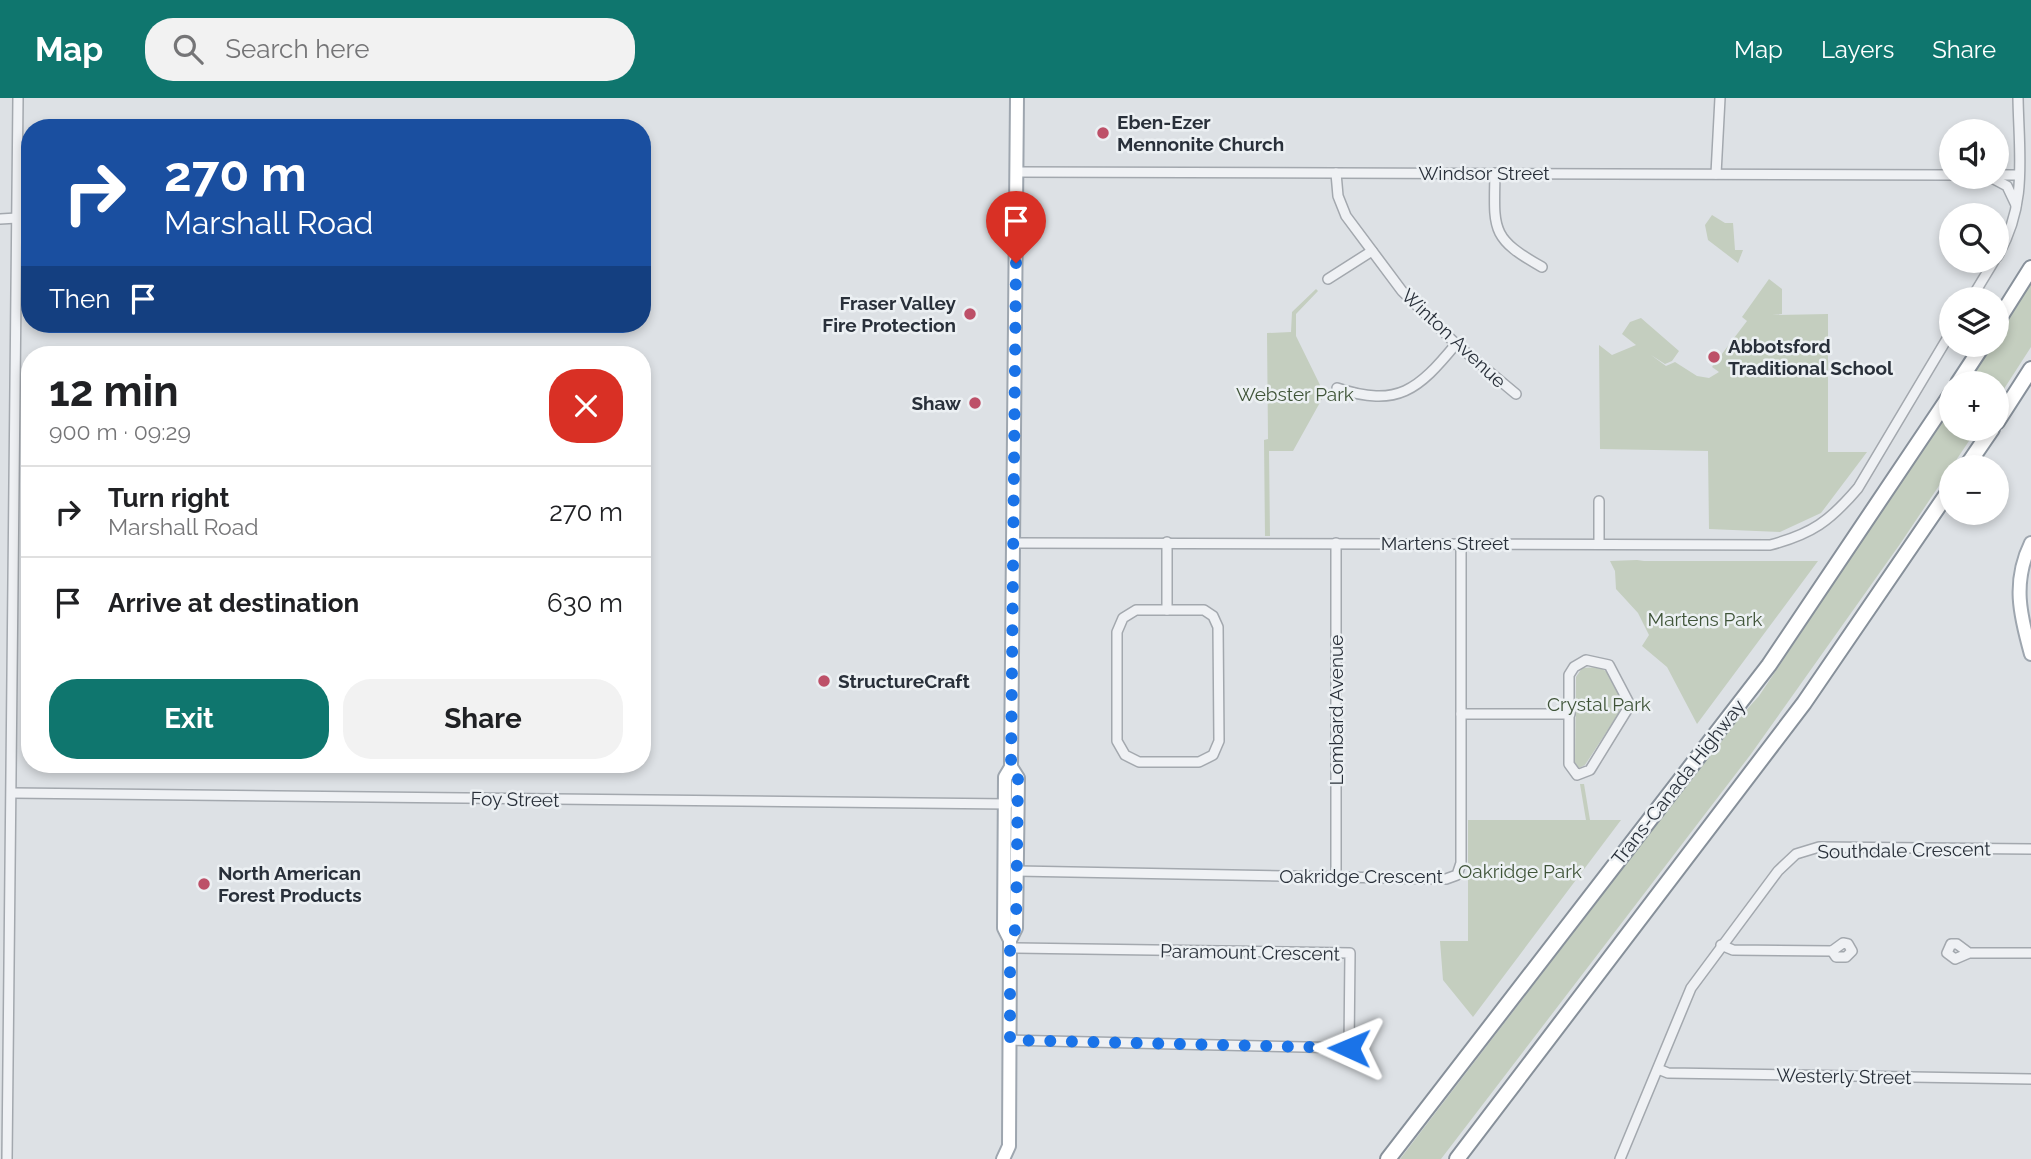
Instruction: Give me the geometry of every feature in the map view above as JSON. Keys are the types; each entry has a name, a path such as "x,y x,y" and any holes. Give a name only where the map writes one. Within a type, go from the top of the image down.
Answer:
{"highway":[{"path":"2009,303 2031,268"},
{"path":"2009,403 2031,369"},
{"name":"Trans-Canada Highway","path":"1388,1159 1769,665 1939,412"},
{"path":"1457,1159 1804,703 1939,506"}],"main road":[{"path":"1003,1159 1009,1146 1010,1040 1010,944 1004,928 1011,804 1018,778 1011,767 1017,98"},
{"path":"2031,543 2020,570 2018,603 2031,654"},
{"path":"1010,944 1016,928 1017,871 1011,804"},
{"path":"1009,1146 1016,1159"}],"street":[{"path":"7,1159 18,98"},
{"path":"1717,173 1720,98"},
{"path":"2009,236 2018,210 2018,98"},
{"name":"Windsor Street","path":"1017,172 1939,175"},
{"name":"Winton Avenue","path":"1336,173 1342,206 1412,303 1516,394"},
{"path":"1495,173 1498,233 1513,251 1542,267"},
{"path":"2009,175 2019,175"},
{"path":"2008,189 2018,210"},
{"path":"0,219 17,219"},
{"path":"1328,279 1372,251"},
{"path":"1337,388 1363,396 1394,396 1428,378 1456,344"},
{"name":"Martens Street","path":"1012,543 1770,545 1798,538 1822,525 1857,488 1939,352"},
{"path":"1599,502 1599,544"},
{"path":"1167,542 1167,610"},
{"name":"Oakridge Crescent","path":"1017,871 1446,879 1457,874 1461,863 1461,543"},
{"name":"Lombard Avenue","path":"1336,544 1336,877"},
{"path":"1136,610 1167,610 1204,610 1213,616 1218,627 1219,741 1213,755 1199,762 1139,762 1125,755 1117,741 1117,632 1123,618 1136,610"},
{"path":"1586,660 1609,665 1630,705 1590,770 1584,774 1577,775 1569,764 1570,714 1569,675 1574,667 1586,660"},
{"path":"1461,714 1570,714"},
{"name":"Foy Street","path":"12,793 1011,804"},
{"name":"Southdale Crescent","path":"1620,1159 1691,988 1778,871 1796,854 1819,847 2031,849"},
{"name":"Paramount Crescent","path":"1010,944 1350,953 1349,1048 1010,1040"},
{"path":"1721,945 1733,950 1832,951"},
{"path":"1969,953 2031,953"},
{"name":"Westerly Street","path":"1658,1069 1668,1073 2031,1079"}],"green space":[{"path":"1712,215 1725,223 1733,223 1735,250 1743,250 1738,263 1708,240 1705,225"},
{"path":"1769,279 1782,289 1782,314 1772,315 1828,314 1828,452 1867,452 1821,513 1780,532 1709,529 1708,451 1600,449 1599,345 1612,355 1636,345 1622,334 1630,322 1641,318 1679,351 1672,361 1665,364 1651,355 1666,366 1675,362 1697,376 1709,378 1719,372 1712,367 1747,321 1742,317"},
{"path":"2031,283 2031,347 2009,381 2009,371 1976,371 1985,357 2009,357 2009,319"},
{"name":"Webster Park","path":"1316,289 1318,291 1296,314 1296,336 1320,385 1323,397 1293,451 1269,451 1270,536 1265,536 1267,333 1291,332 1292,312"},
{"path":"1939,425 1939,441 1969,441 1960,455 1939,455 1939,486 1900,544 1751,754 1441,1159 1400,1159 1732,726 1759,696"},
{"name":"Martens Park","path":"1610,561 1818,561 1697,724 1667,667 1642,646 1649,635 1638,613 1616,589 1615,571"},
{"name":"Crystal Park","path":"1600,667 1608,673 1624,705 1585,765 1579,768 1575,763 1576,677 1582,668"},
{"name":"Oakridge Park","path":"1580,784 1584,784 1590,820 1621,820 1473,1017 1443,980 1440,941 1468,941 1468,820 1586,820"}],"place":[{"name":"Eben-Ezer Mennonite Church","path":"1103,133"},
{"name":"Fraser Valley Fire Protection","path":"970,314"},
{"name":"Abbotsford Traditional School","path":"1714,357"},
{"name":"Shaw","path":"975,403"},
{"name":"StructureCraft","path":"824,681"},
{"name":"North American Forest Products","path":"204,884"}],"route":[{"path":"1016,263 1011,767 1018,778 1016,928 1010,940 1010,1040 1349,1048"}]}
